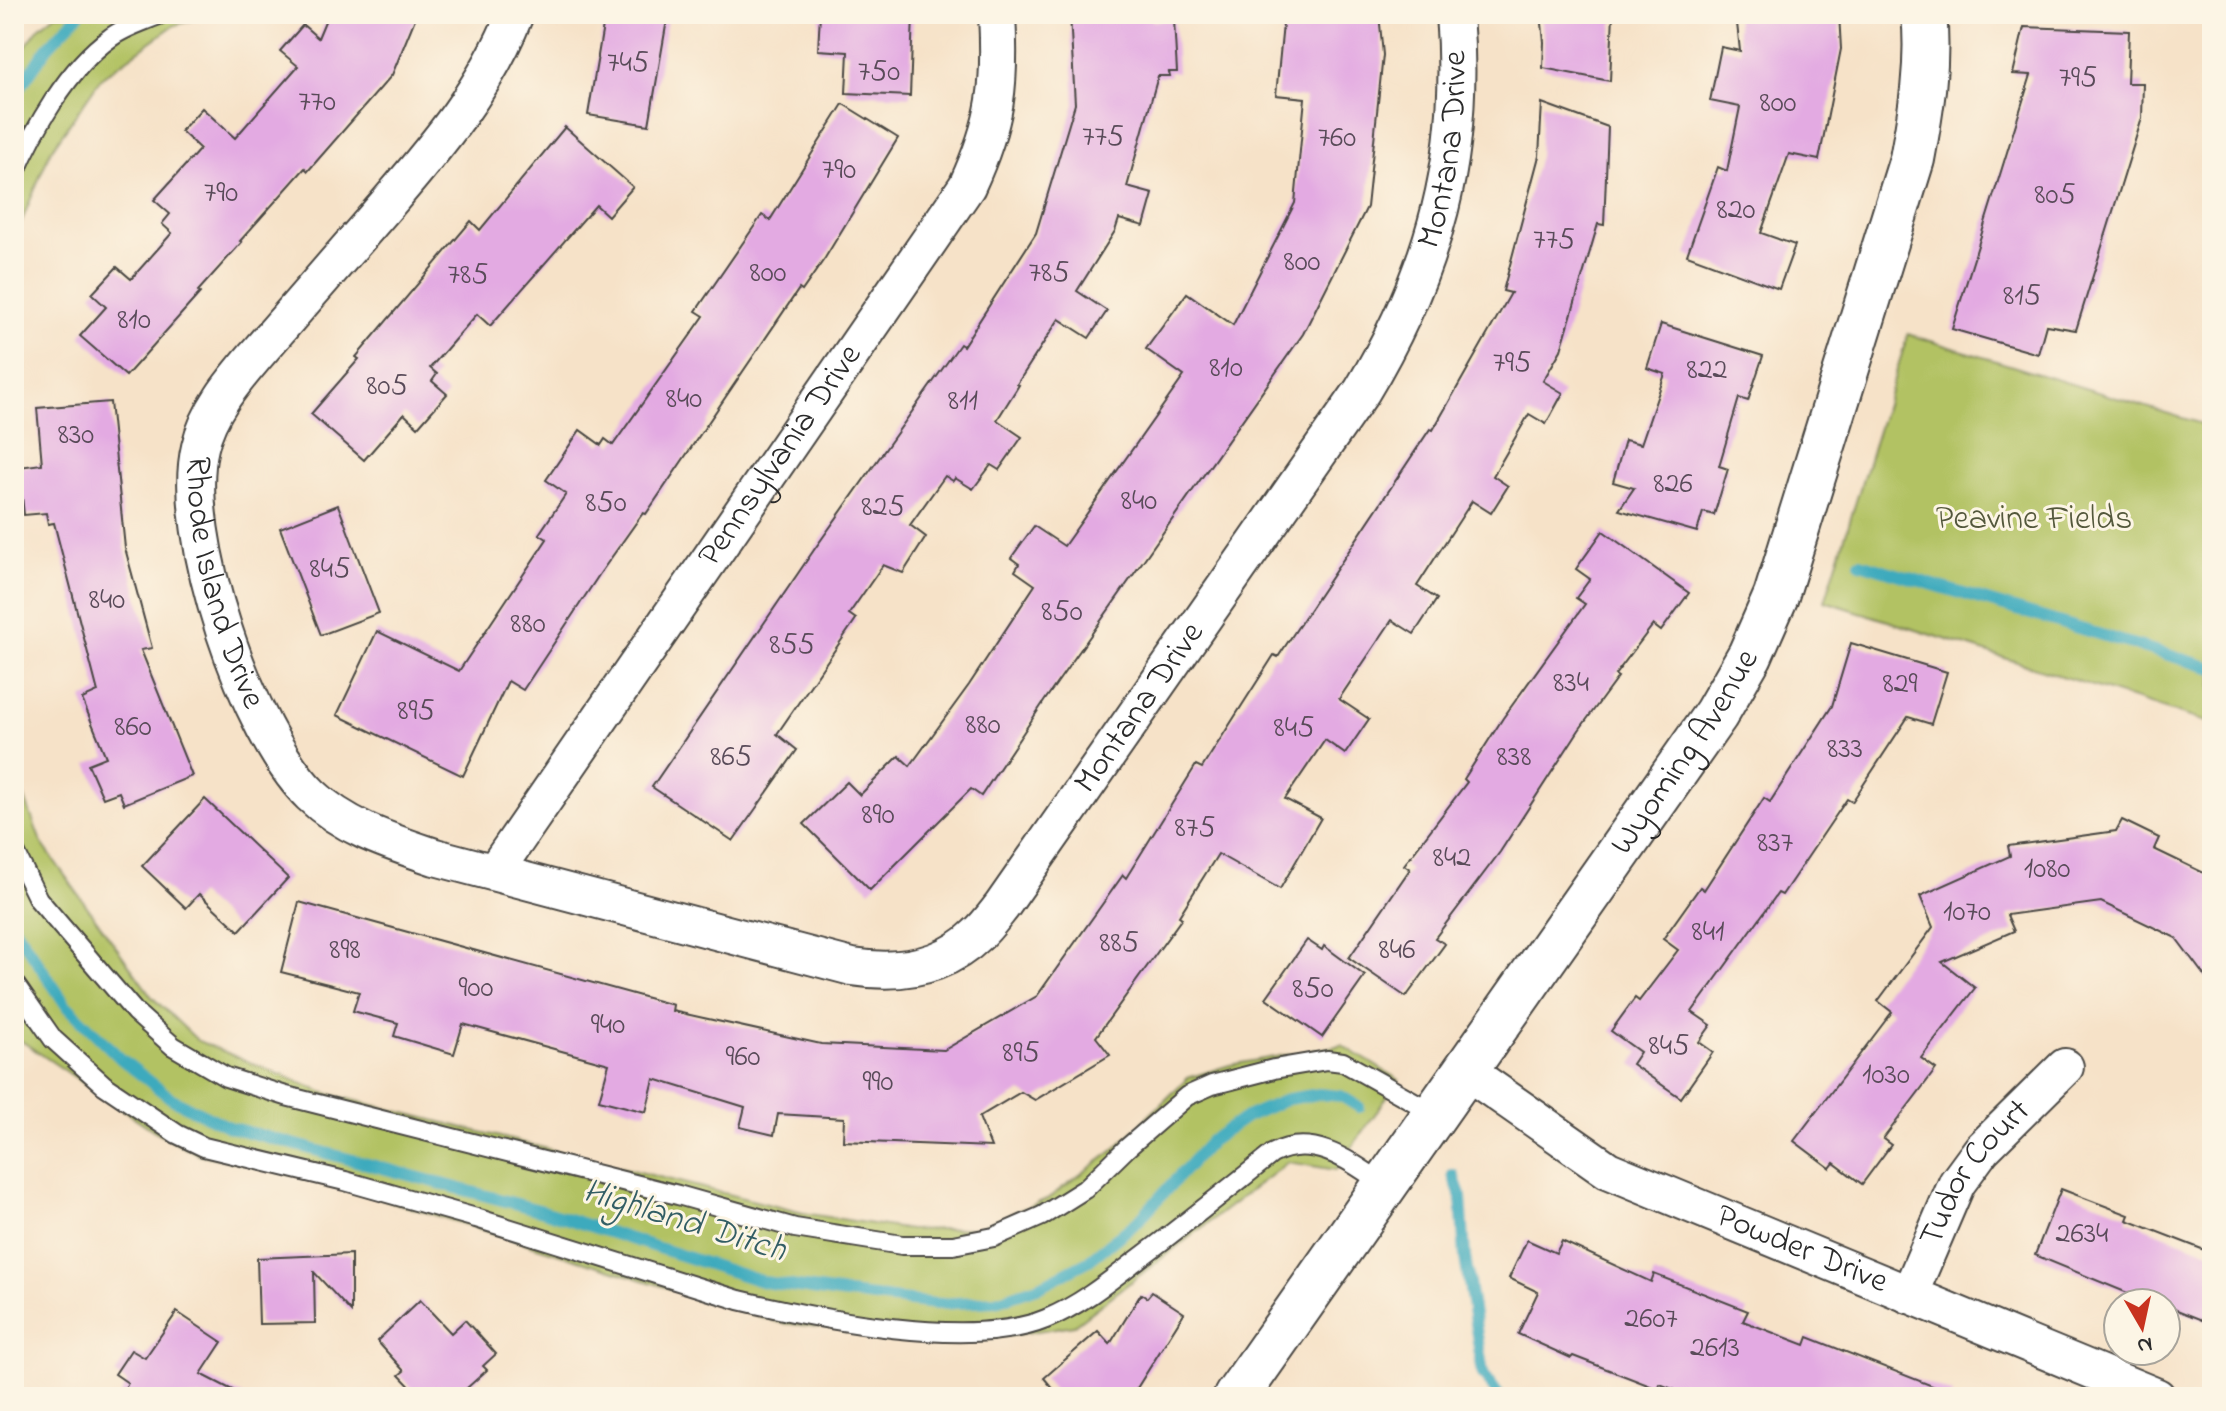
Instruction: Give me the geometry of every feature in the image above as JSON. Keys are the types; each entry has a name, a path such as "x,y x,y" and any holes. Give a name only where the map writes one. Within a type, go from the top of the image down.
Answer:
{"street":[{"name":"Rhode Island Drive","path":"495,871 435,857 380,838 341,818 312,796 287,767 267,737 249,700 212,591 203,554 195,481 200,446 227,390 448,133 478,90 515,14"},
{"name":"Pennsylvania Drive","path":"495,871 967,186 985,146 996,104 1000,58 997,14"},
{"name":"Montana Drive","path":"495,871 852,967 882,972 913,969 948,956 976,936 1002,906 1362,391 1388,347 1431,244 1445,187 1455,131 1459,78 1454,14"},
{"name":"Wyoming Avenue","path":"1236,1397 1716,714 1750,655 1776,596 1912,159 1925,63 1924,14"},
{"name":"Tudor Court","path":"1909,1295 1957,1183 1982,1149 2065,1067"},
{"name":"Powder Drive","path":"1465,1070 1608,1170 2157,1397"}],"lane":[{"path":"14,175 28,141 74,72 110,37 161,14"},
{"path":"14,850 38,899 135,1012 173,1046 226,1077 286,1096 678,1195 795,1228 902,1245 953,1245 994,1237 1042,1216 1085,1189 1187,1096 1212,1085 1274,1069 1327,1060 1343,1062 1434,1113"},
{"path":"14,983 53,1039 104,1085 177,1134 204,1147 345,1181 461,1214 739,1300 775,1309 899,1329 958,1332 1044,1320 1087,1298 1286,1146 1331,1151 1385,1185"}],"green space":[{"path":"56,14 212,14 173,26 102,77 50,152 14,240 14,62 39,28"},
{"name":"Peavine Fields","path":"1908,334 2212,427 2212,724 1825,601"},
{"path":"14,769 41,842 152,997 198,1041 325,1093 803,1213 910,1230 977,1228 1047,1199 1114,1150 1188,1078 1230,1065 1342,1045 1399,1080 1336,1170 1288,1162 1074,1325 970,1342 781,1323 342,1186 198,1154 153,1130 14,1036"}],"building":[{"path":"328,14 417,14 392,75 308,171 305,168 240,241 198,291 200,293 126,376 80,336 106,307 92,294 117,267 131,279 172,233 162,224 170,214 154,200 200,149 181,131 202,108 235,138 298,66 280,51 303,25 318,38"},
{"path":"605,14 668,14 649,125 588,115"},
{"path":"820,14 913,14 910,96 846,93 848,52 818,50"},
{"path":"1070,14 1151,14 1152,21 1174,20 1177,72 1169,72 1170,76 1158,76 1127,187 1153,194 1144,226 1119,219 1115,231 1077,291 1107,311 1089,338 1059,319 1017,384 997,420 1022,437 999,470 991,465 973,489 945,476 910,525 926,537 903,573 883,565 849,614 856,619 777,734 797,750 733,841 652,787 816,547 960,344 963,346 1036,233 1075,104"},
{"path":"1284,14 1379,14 1383,55 1367,207 1303,334 981,796 971,789 870,890 804,824 847,782 860,795 899,756 910,766 969,685 1035,585 1015,571 1019,564 1011,558 1034,526 1064,546 1184,376 1146,349 1187,293 1233,325 1295,203 1305,98 1276,95"},
{"path":"1541,14 1613,14 1610,81 1543,68"},
{"path":"1736,14 1839,14 1841,49 1819,160 1789,154 1761,233 1795,245 1779,289 1687,255 1718,167 1727,171 1740,107 1710,101 1721,47 1740,51"},
{"path":"2024,27 2129,31 2127,83 2143,83 2142,118 2076,330 2046,325 2038,354 1952,329 2031,75 2013,74"},
{"path":"1542,103 1608,127 1604,225 1598,224 1561,350 1543,381 1563,393 1546,424 1529,414 1493,476 1508,486 1491,513 1472,501 1417,586 1437,599 1414,634 1392,620 1339,699 1369,719 1345,754 1325,740 1285,799 1321,818 1280,889 1218,854 1179,916 1182,918 1096,1037 1110,1055 1035,1100 1021,1092 979,1117 991,1147 843,1141 844,1118 778,1114 774,1135 740,1127 745,1107 654,1079 646,1112 599,1100 609,1064 463,1024 454,1054 394,1036 398,1023 353,1011 359,992 281,972 299,902 673,1005 672,1011 821,1044 944,1050 1037,996 1123,875 1126,878 1196,765 1202,768 1274,655 1278,657 1430,429 1433,430 1511,293 1503,291 1539,156"},
{"path":"843,104 898,138 825,258 802,291 799,289 646,514 643,513 599,575 523,690 508,681 463,776 337,715 377,631 459,671 547,539 539,534 566,494 546,480 580,430 601,445 605,439 613,445 704,316 696,311 762,215 770,220"},
{"path":"565,127 633,187 608,216 596,205 490,326 477,314 430,368 437,374 432,381 447,394 418,427 404,414 364,460 311,414 471,221 480,230"},
{"path":"1661,324 1763,356 1748,401 1739,398 1719,466 1728,469 1714,515 1703,512 1697,532 1619,510 1634,488 1613,482 1625,440 1641,444 1665,374 1647,368"},
{"path":"110,402 125,548 152,648 141,650 192,776 124,804 119,792 103,798 88,764 106,757 82,699 98,692 54,523 48,524 46,513 24,515 19,467 42,464 37,408"},
{"path":"338,505 379,613 321,635 280,528"},
{"path":"1603,531 1689,593 1661,631 1653,625 1615,675 1618,677 1579,730 1500,852 1435,938 1445,944 1406,997 1349,958 1410,869 1404,865 1467,782 1464,779 1503,718 1585,604 1576,598 1590,579 1576,569"},
{"path":"1851,643 1947,672 1931,724 1908,717 1852,802 1847,799 1782,895 1778,893 1692,1012 1711,1025 1699,1042 1713,1052 1681,1098 1632,1064 1640,1052 1611,1031 1635,998 1639,1001 1678,950 1663,939 1700,887 1704,890 1764,798 1770,802 1832,706"},
{"path":"205,799 288,878 239,931 199,894 186,908 142,866"},
{"path":"2122,820 2159,838 2154,849 2212,877 2212,986 2176,938 2101,902 2007,915 2014,931 1942,962 1975,988 1921,1058 1936,1069 1883,1139 1891,1145 1862,1184 1834,1163 1830,1168 1794,1141 1892,1012 1878,1001 1933,927 1920,896 2010,856 2008,846 2116,831"},
{"path":"1307,940 1322,950 1324,946 1365,976 1322,1037 1266,998"},
{"path":"2061,1189 2129,1215 2127,1220 2212,1253 2212,1324 2182,1312 2182,1287 2113,1287 2035,1255"},
{"path":"1527,1240 1556,1253 1562,1241 1651,1282 1654,1274 1748,1311 1743,1321 1805,1345 1808,1337 1953,1394 1952,1397 1693,1397 1660,1384 1658,1389 1573,1356 1571,1358 1518,1334 1538,1292 1509,1278"},
{"path":"351,1254 351,1312 314,1272 315,1323 259,1324 257,1258"},
{"path":"1152,1292 1184,1313 1137,1388 1127,1397 1060,1397 1044,1378 1098,1331 1110,1344 1141,1294 1147,1298"},
{"path":"420,1300 451,1333 465,1320 496,1354 483,1366 487,1370 457,1397 420,1397 399,1375 404,1371 377,1341"},
{"path":"177,1312 222,1342 201,1374 246,1397 119,1397 128,1383 115,1374 131,1350 145,1358"}],"waterway":[{"name":"Highland Ditch","path":"14,96 47,48 79,14"},
{"path":"1860,563 2212,668"},
{"name":"Highland Ditch","path":"14,927 66,1005 121,1059 172,1099 229,1127 543,1211 764,1282 839,1293 936,1304 996,1301 1040,1286 1088,1261 1137,1222 1211,1141 1246,1117 1288,1099 1319,1094 1341,1096 1359,1107"},
{"name":"Highland Ditch","path":"1453,1175 1461,1197 1465,1257 1483,1374 1500,1397"}]}
